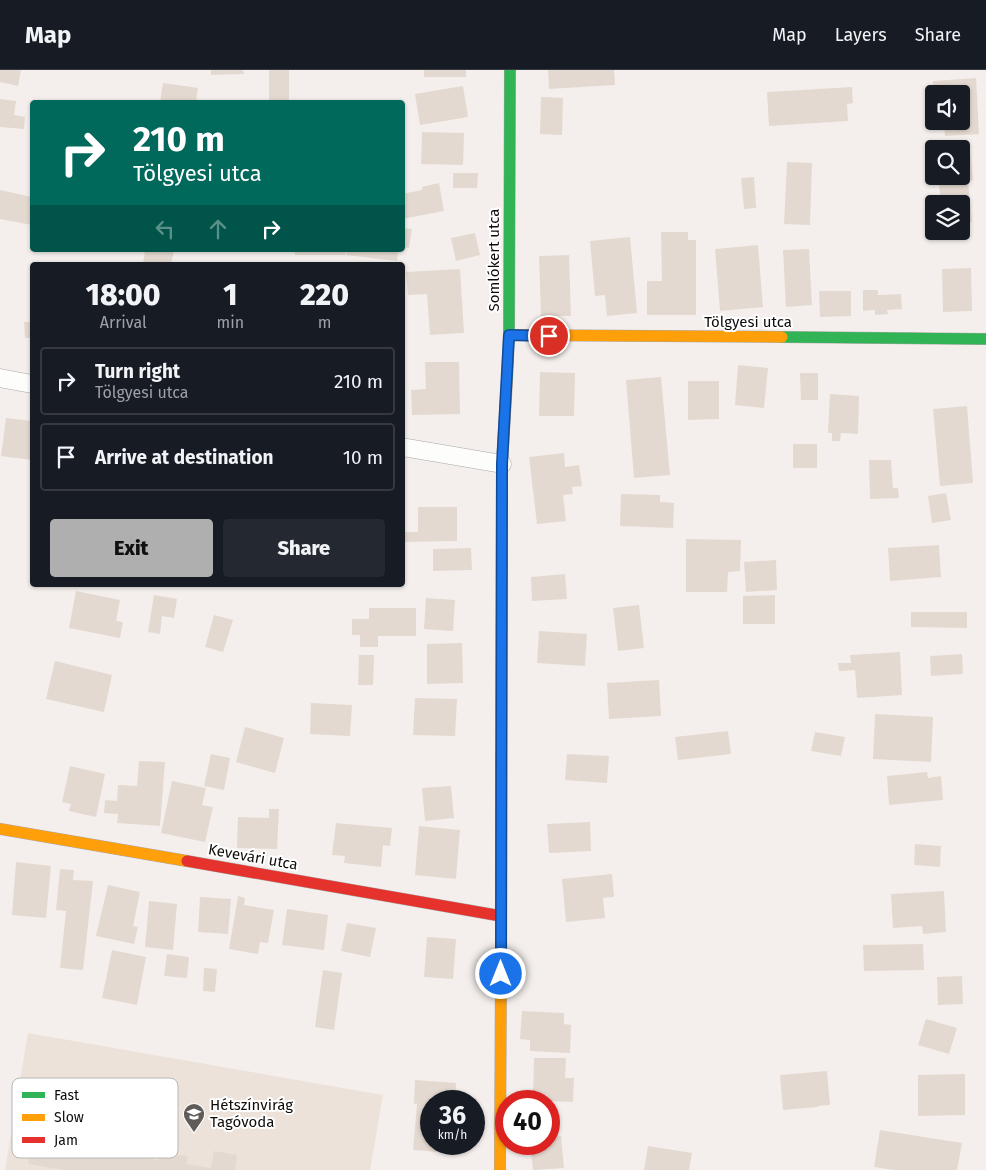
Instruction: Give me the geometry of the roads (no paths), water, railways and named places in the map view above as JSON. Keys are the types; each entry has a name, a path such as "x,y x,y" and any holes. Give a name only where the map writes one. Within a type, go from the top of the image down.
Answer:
{"street":[{"name":"Somlókert utca","path":"500,1170 502,464 509,335 510,70"},
{"name":"Tölgyesi utca","path":"509,335 986,339"},
{"path":"0,378 30,384"},
{"path":"405,448 502,464"},
{"name":"Kevevári utca","path":"0,829 501,916"}],"place":[{"name":"Hétszínvirág Tagóvoda","path":"194,1133"}]}
